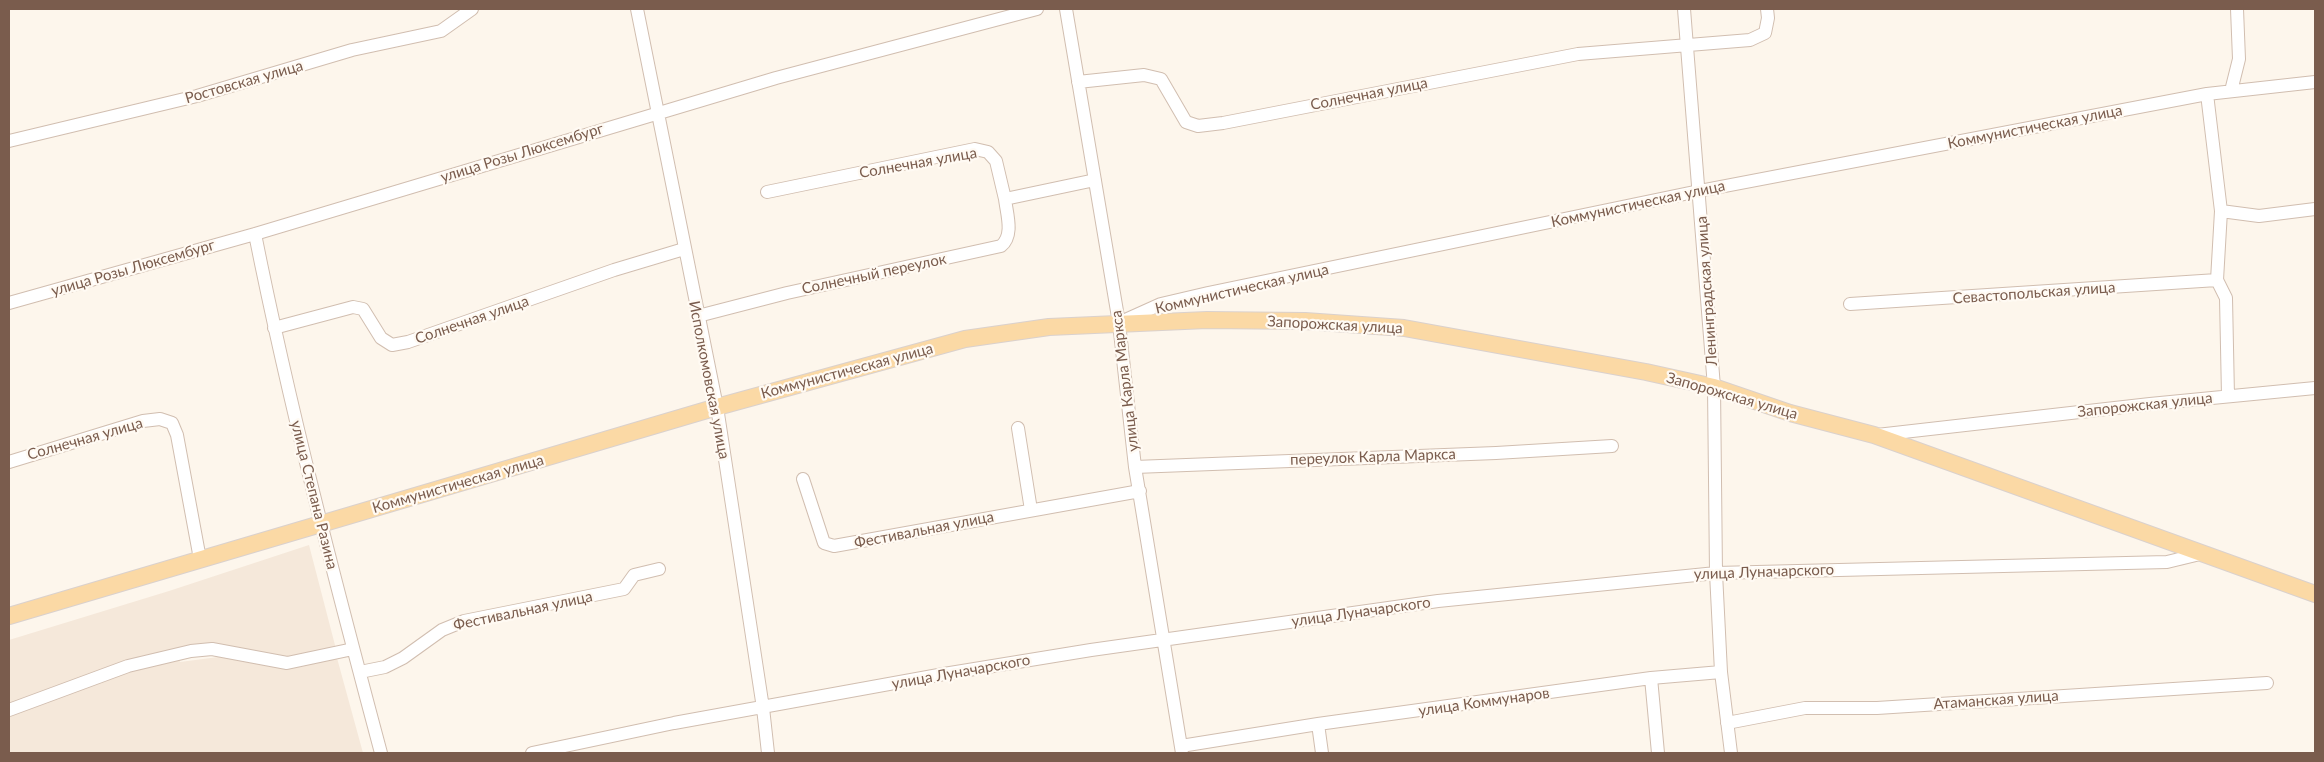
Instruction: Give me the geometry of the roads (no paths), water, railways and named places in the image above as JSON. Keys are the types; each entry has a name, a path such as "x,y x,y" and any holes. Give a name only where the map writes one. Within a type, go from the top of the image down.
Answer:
{"main road":[{"name":"Запорожская улица","path":"1119,323 1207,320 1304,321 1404,328 1714,387 1790,413 1874,435"},
{"name":"Коммунистическая улица","path":"9,616 717,407 965,339 1050,327 1119,323"},
{"path":"1874,435 2315,594"}],"street":[{"name":"Ростовская улица","path":"9,141 197,96 352,50 441,31 472,9"},
{"name":"Исполкомовская улица","path":"637,9 717,407 764,708 768,753"},
{"name":"улица Розы Люксембург","path":"9,303 255,234 776,78 1036,9"},
{"name":"улица Карла Маркса","path":"1066,9 1119,323 1135,467 1181,750"},
{"name":"Ленинградская улица","path":"1684,9 1714,387 1716,572 1721,672 1731,753"},
{"name":"Солнечная улица","path":"1078,82 1144,74 1161,79 1186,122 1198,126 1223,123 1578,54 1750,40 1765,33 1768,18 1767,9"},
{"path":"2231,91 2239,59 2237,9"},
{"name":"Коммунистическая улица","path":"1119,323 1161,304 1208,293 1699,190 2207,94 2315,82"},
{"path":"2207,94 2221,211 2217,280 2226,298 2228,396"},
{"name":"Солнечная улица","path":"767,192 975,149 988,152 996,162 1005,199"},
{"path":"1005,199 1095,180"},
{"name":"Солнечный переулок","path":"698,316 814,287 1000,246 1007,241 1009,231 1005,199"},
{"path":"2221,211 2259,216 2315,209"},
{"name":"улица Степана Разина","path":"255,234 274,328 320,524 381,753"},
{"name":"Солнечная улица","path":"274,328 353,307 363,309 381,338 392,345 408,342 614,270 684,249"},
{"name":"Севастопольская улица","path":"1850,304 2217,280"},
{"name":"Запорожская улица","path":"1874,435 2315,388"},
{"name":"Солнечная улица","path":"9,462 143,421 160,419 172,424 177,435 200,560"},
{"path":"1018,428 1032,510"},
{"name":"переулок Карла Маркса","path":"1135,467 1496,454 1612,446"},
{"name":"Фестивальная улица","path":"803,479 824,542 834,546 1140,491"},
{"name":"улица Луначарского","path":"532,753 674,723 944,674 1163,640 1438,601 1716,572 2167,562 2200,554"},
{"name":"Фестивальная улица","path":"360,672 385,667 403,658 442,630 464,621 624,589 634,575 659,569"},
{"path":"9,710 128,666 191,650 212,649 287,663 353,649"},
{"name":"улица Коммунаров","path":"1181,750 1318,724 1651,678 1721,672"},
{"path":"1651,678 1658,753"},
{"name":"Атаманская улица","path":"1727,723 1805,708 1877,708 2267,683"},
{"path":"1318,724 1322,753"}]}
